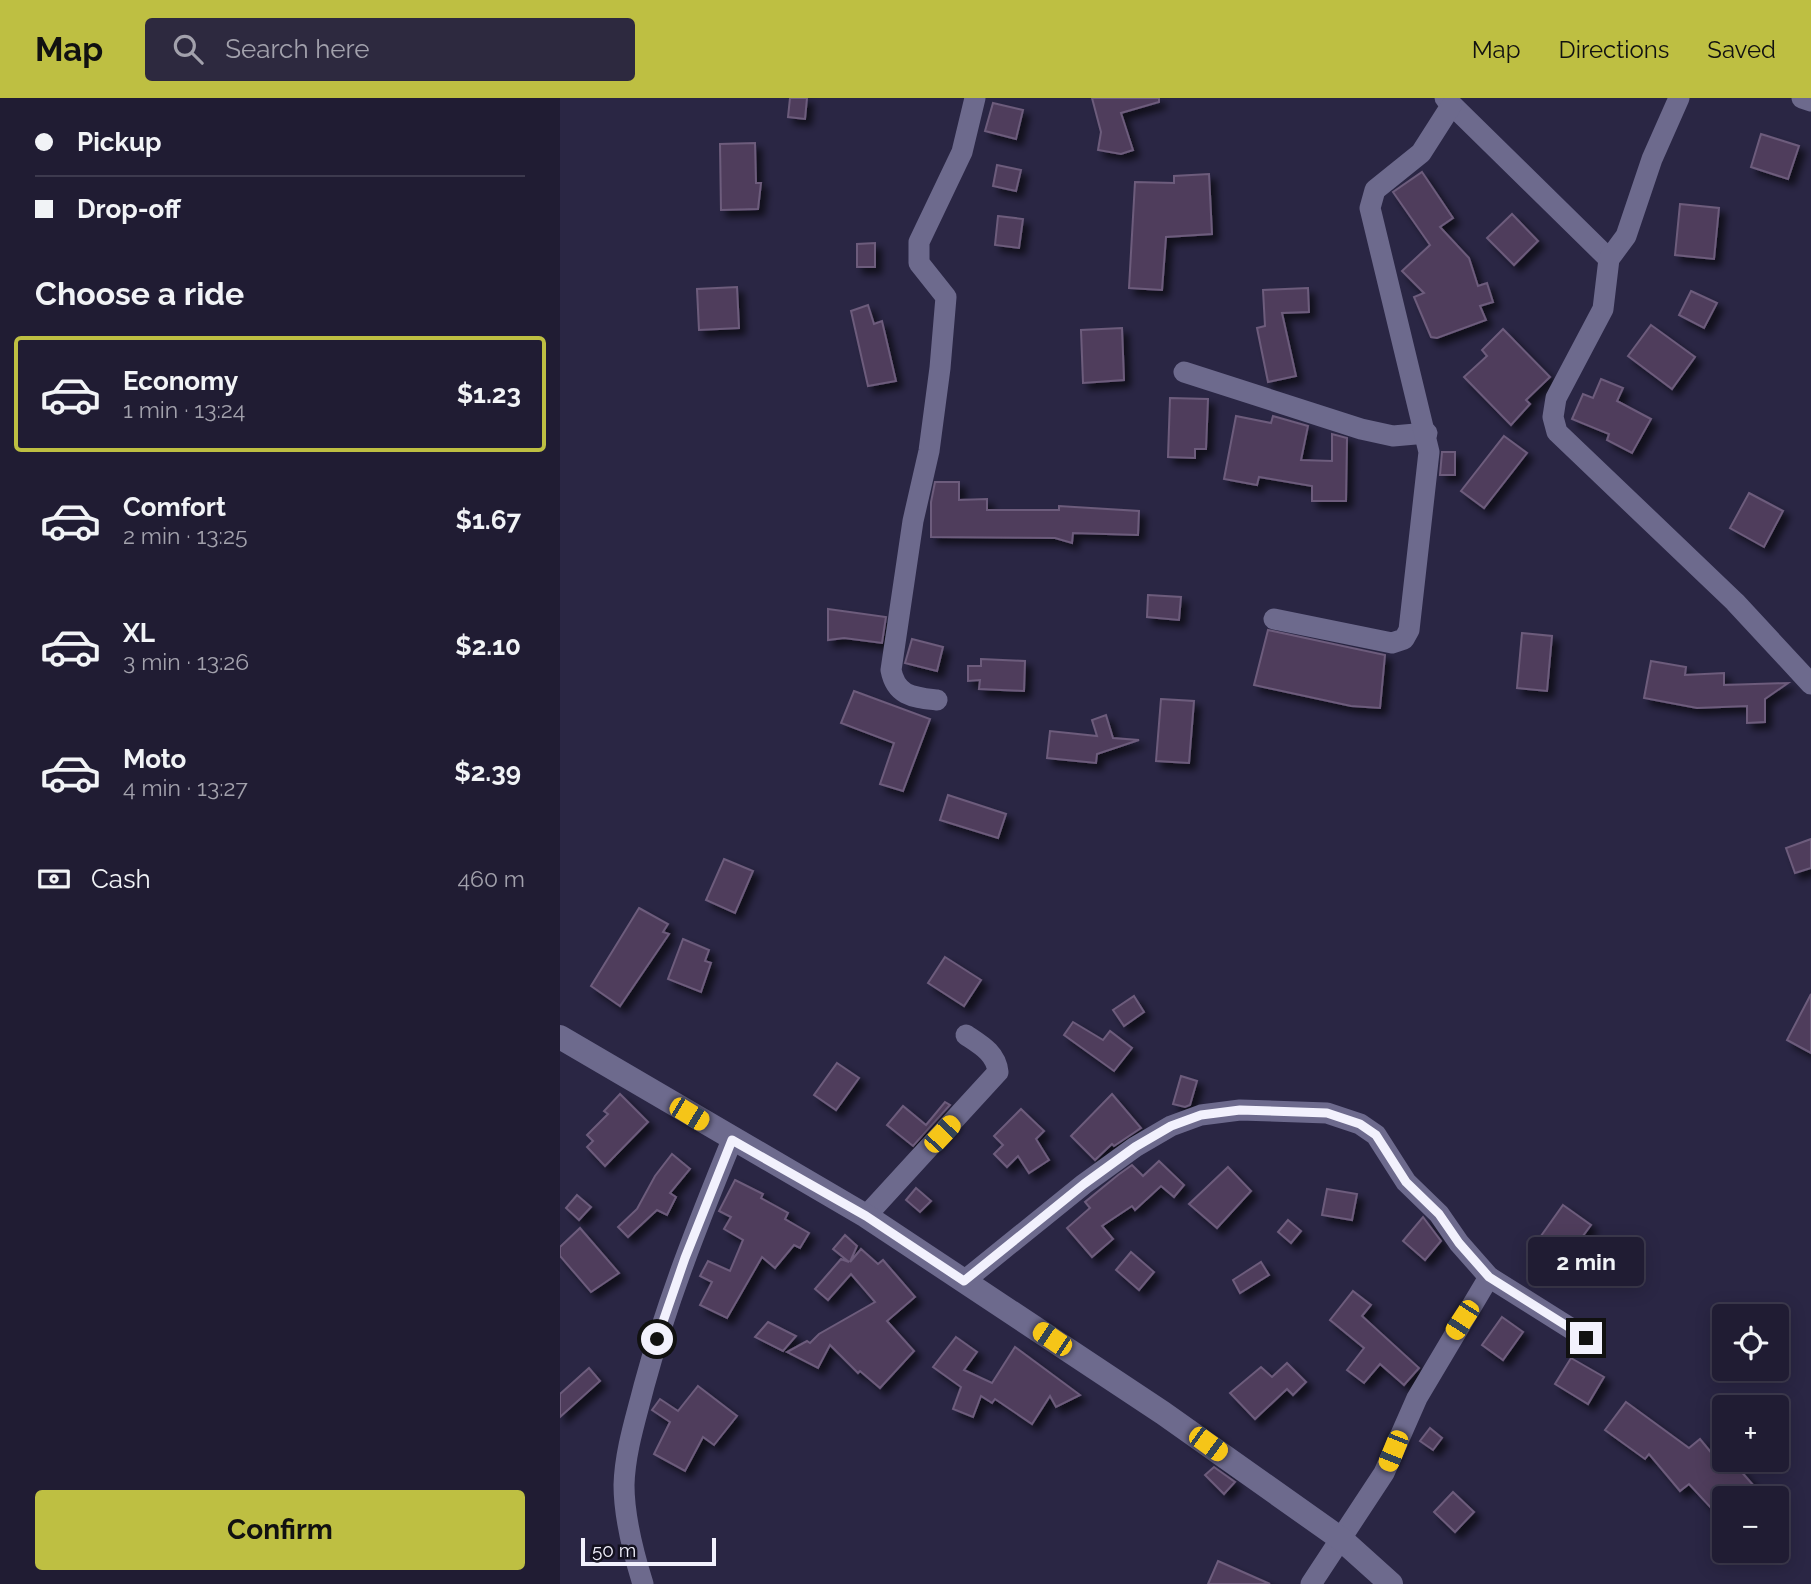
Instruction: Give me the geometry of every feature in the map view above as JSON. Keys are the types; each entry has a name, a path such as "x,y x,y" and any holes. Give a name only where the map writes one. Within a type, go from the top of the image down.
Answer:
{"street":[{"path":"937,700 901,692 893,683 891,670 913,520 931,437 946,297 919,263 919,242 962,152 975,98"},
{"path":"1679,98 1652,159 1626,236 1609,259 1603,309 1556,398 1553,417 1557,432 1735,602 1811,684"},
{"path":"1802,98 1811,101"},
{"path":"1274,619 1392,643 1405,639 1409,630 1415,561 1429,472 1427,433 1370,208 1375,190 1421,153 1448,102 1609,259"},
{"path":"1184,372 1361,429 1393,436 1427,433"},
{"path":"866,1216 998,1072 997,1062 989,1051 966,1035"},
{"path":"560,1037 866,1216 1163,1413 1341,1539 1391,1584"},
{"path":"964,1281 1028,1227 1135,1147 1171,1126 1201,1115 1240,1110 1327,1113 1360,1124 1376,1135 1406,1182 1439,1214 1459,1243 1489,1277 1586,1338"},
{"path":"643,1584 631,1546 624,1485 630,1438 661,1327 732,1140"},
{"path":"1311,1584 1384,1473 1417,1398 1489,1277"}],"building":[{"path":"790,98 807,98 805,119 788,117"},
{"path":"1092,98 1159,98 1159,102 1121,113 1133,150 1121,154 1098,150 1101,132"},
{"path":"993,103 1023,110 1016,139 985,131"},
{"path":"1761,134 1799,146 1788,179 1751,167"},
{"path":"755,143 756,183 761,183 758,209 721,210 720,144"},
{"path":"997,165 1021,170 1016,191 993,186"},
{"path":"1422,172 1453,218 1440,227 1469,258 1478,286 1487,283 1493,302 1480,306 1486,320 1437,338 1431,337 1414,297 1424,293 1402,271 1430,245 1393,192"},
{"path":"1209,174 1212,234 1166,237 1162,290 1129,288 1135,182 1174,183 1174,176"},
{"path":"1680,204 1719,208 1714,259 1675,255"},
{"path":"1512,214 1538,241 1514,265 1487,238"},
{"path":"998,216 1023,219 1019,248 995,245"},
{"path":"875,243 875,267 857,267 857,244"},
{"path":"737,287 739,328 699,330 697,289"},
{"path":"1308,288 1309,312 1282,313 1296,376 1268,382 1257,328 1265,326 1263,290"},
{"path":"1691,291 1717,303 1704,328 1679,315"},
{"path":"868,305 874,324 882,321 896,381 868,386 851,311"},
{"path":"1651,325 1695,357 1672,389 1628,356"},
{"path":"1122,328 1124,380 1083,383 1081,330"},
{"path":"1503,329 1550,377 1526,400 1530,404 1511,425 1464,377 1487,356 1482,350"},
{"path":"1601,379 1623,388 1617,401 1651,419 1632,453 1607,440 1609,434 1572,419 1583,394 1593,398"},
{"path":"1170,398 1208,399 1206,449 1195,449 1195,458 1168,457"},
{"path":"1236,416 1271,423 1273,416 1308,426 1301,460 1332,461 1332,434 1347,438 1346,501 1312,501 1312,486 1259,477 1257,485 1224,479"},
{"path":"1504,436 1527,453 1484,508 1461,491"},
{"path":"1442,452 1455,452 1455,475 1440,475"},
{"path":"935,482 959,482 959,500 987,499 987,510 1059,510 1059,506 1139,511 1138,535 1073,533 1072,543 1055,538 931,537 931,502"},
{"path":"1749,493 1783,511 1764,547 1730,528"},
{"path":"1148,595 1181,597 1179,620 1147,617"},
{"path":"828,609 886,617 882,643 844,638 828,640"},
{"path":"1268,630 1385,655 1380,708 1351,706 1254,685"},
{"path":"1522,633 1552,636 1547,691 1517,688"},
{"path":"912,639 943,647 937,671 905,663"},
{"path":"981,659 1025,661 1024,691 979,689 980,680 968,681 968,666 981,666"},
{"path":"1651,661 1686,667 1685,675 1724,673 1724,685 1788,683 1765,699 1765,722 1747,723 1747,706 1697,708 1644,698"},
{"path":"854,691 930,719 903,791 880,784 894,743 841,723"},
{"path":"1161,699 1194,701 1189,763 1156,761"},
{"path":"1106,715 1113,738 1139,740 1097,754 1096,763 1047,758 1050,731 1097,736 1092,720"},
{"path":"948,795 1006,814 998,838 940,820"},
{"path":"1811,839 1811,868 1795,873 1786,848"},
{"path":"724,859 753,871 735,913 706,900"},
{"path":"639,908 668,924 663,932 669,934 620,1006 591,986"},
{"path":"683,939 709,950 705,961 711,963 701,992 668,979"},
{"path":"945,957 981,980 964,1006 928,983"},
{"path":"1811,994 1811,1053 1787,1040"},
{"path":"1134,996 1144,1012 1124,1026 1113,1010"},
{"path":"1073,1022 1103,1040 1110,1031 1132,1048 1114,1071 1064,1035"},
{"path":"837,1063 859,1078 836,1110 814,1095"},
{"path":"1181,1076 1197,1081 1190,1105 1185,1107 1173,1104"},
{"path":"620,1094 648,1122 605,1166 587,1147 593,1141 587,1135 608,1114 604,1111"},
{"path":"1112,1094 1141,1128 1114,1146 1112,1144 1095,1160 1071,1136"},
{"path":"945,1102 950,1105 913,1146 887,1125 903,1106 926,1125"},
{"path":"1021,1109 1044,1131 1036,1139 1049,1160 1029,1173 1018,1156 1007,1167 994,1154 1003,1145 994,1136"},
{"path":"672,1154 690,1169 670,1193 676,1197 667,1215 657,1210 628,1237 618,1227 637,1209 655,1176"},
{"path":"1159,1161 1184,1185 1174,1197 1161,1186 1135,1210 1132,1206 1102,1226 1113,1239 1092,1257 1067,1228 1090,1208 1085,1202 1132,1165 1143,1176"},
{"path":"1228,1167 1251,1191 1217,1228 1189,1204"},
{"path":"735,1180 763,1194 761,1198 788,1213 785,1219 809,1233 800,1248 794,1245 775,1268 762,1257 727,1318 700,1305 712,1282 700,1276 708,1261 730,1271 743,1240 724,1229 731,1217 719,1211"},
{"path":"916,1188 931,1201 920,1212 906,1200"},
{"path":"1327,1189 1357,1194 1352,1220 1322,1215"},
{"path":"577,1195 591,1207 579,1220 566,1208"},
{"path":"1563,1205 1591,1225 1563,1263 1536,1243"},
{"path":"1423,1217 1441,1241 1425,1260 1403,1241"},
{"path":"1288,1220 1301,1231 1291,1243 1278,1232"},
{"path":"580,1228 619,1273 591,1292 560,1256 560,1247"},
{"path":"845,1235 857,1246 850,1262 861,1249 878,1264 883,1260 915,1297 887,1321 914,1351 880,1388 860,1371 858,1373 830,1345 818,1368 787,1352 807,1341 810,1343 819,1334 875,1302 851,1274 828,1300 815,1289 841,1259 849,1262 833,1249"},
{"path":"1131,1252 1154,1272 1139,1290 1116,1270"},
{"path":"1261,1262 1269,1275 1240,1293 1233,1280"},
{"path":"1353,1291 1371,1305 1362,1316 1419,1368 1404,1385 1380,1364 1364,1383 1347,1370 1364,1348 1330,1320"},
{"path":"1502,1317 1523,1332 1503,1360 1482,1345"},
{"path":"768,1322 796,1336 783,1351 755,1337"},
{"path":"956,1337 977,1352 964,1370 992,1383 1015,1347 1080,1395 1056,1407 1050,1396 1032,1424 995,1399 992,1403 981,1396 973,1417 953,1409 961,1387 933,1367"},
{"path":"1571,1358 1604,1377 1588,1404 1555,1384"},
{"path":"1287,1363 1306,1382 1293,1395 1287,1389 1255,1419 1230,1393 1261,1367 1272,1377"},
{"path":"589,1368 600,1381 560,1417 560,1394"},
{"path":"698,1386 737,1416 714,1445 703,1437 685,1471 654,1454 670,1422 652,1410 660,1399 678,1411"},
{"path":"1626,1402 1689,1448 1700,1439 1712,1454 1712,1472 1742,1472 1754,1486 1712,1486 1712,1509 1689,1484 1680,1491 1649,1454 1645,1459 1605,1430"},
{"path":"1430,1428 1442,1438 1433,1450 1420,1441"},
{"path":"1214,1467 1235,1482 1224,1494 1205,1475"},
{"path":"1453,1492 1474,1512 1455,1532 1434,1512"},
{"path":"1218,1561 1270,1584 1208,1584"}],"route":[{"path":"657,1339 685,1258 732,1140 866,1216 964,1281 1028,1227 1135,1147 1171,1126 1201,1115 1240,1110 1327,1113 1360,1124 1385,1145 1406,1182 1439,1214 1459,1243 1489,1277 1586,1338"}]}
